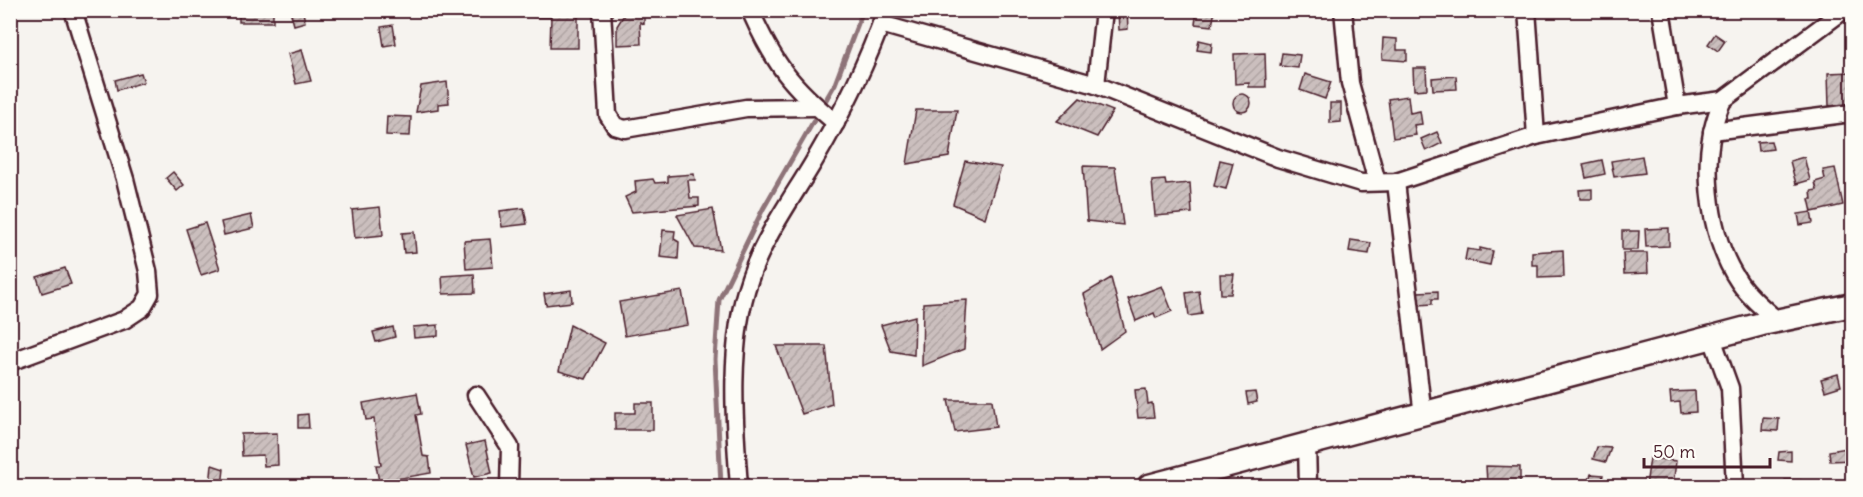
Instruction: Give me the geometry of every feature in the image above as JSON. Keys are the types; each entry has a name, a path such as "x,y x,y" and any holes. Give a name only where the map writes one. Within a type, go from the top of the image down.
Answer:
{"main road":[{"path":"1149,486 1306,444 1423,416 1778,321 1852,305"}],"street":[{"path":"10,362 124,320 142,308 150,294 148,271 125,179 74,10"},
{"path":"602,10 608,115 619,128 625,129 746,108 816,107"},
{"path":"750,10 773,60 803,96 836,123"},
{"path":"1096,85 1104,10"},
{"path":"1343,10 1350,83 1377,182"},
{"path":"1527,10 1536,136"},
{"path":"1661,10 1677,105"},
{"path":"739,486 735,362 738,328 749,280 761,252 836,123 870,55 883,17 1096,85 1278,158 1361,183 1396,182 1536,136 1677,105 1723,100 1844,10"},
{"path":"1723,100 1712,131 1707,182 1722,251 1739,283 1778,321"},
{"path":"1712,131 1852,113"},
{"path":"1396,182 1423,416"},
{"path":"1712,338 1730,388 1735,486"},
{"path":"476,395 510,447 509,486"},
{"path":"1306,444 1308,486"}],"building":[{"path":"533,10 578,10 578,48 550,48 551,17 533,17"},
{"path":"627,10 644,13 644,24 640,22 641,44 617,45 617,26"},
{"path":"991,10 1016,10 1013,18"},
{"path":"1118,10 1127,10 1128,29 1119,30"},
{"path":"1197,10 1215,10 1212,26 1195,24"},
{"path":"273,11 273,22 239,22 239,12"},
{"path":"303,12 305,22 294,25 291,14"},
{"path":"393,25 396,44 384,46 381,27"},
{"path":"1715,34 1725,41 1718,51 1708,44"},
{"path":"1383,38 1397,39 1397,50 1407,50 1407,61 1382,59"},
{"path":"1199,40 1212,43 1211,52 1197,50"},
{"path":"302,50 311,81 296,84 288,54"},
{"path":"1265,53 1266,87 1249,87 1249,83 1235,84 1234,54"},
{"path":"1282,53 1300,55 1298,68 1280,66"},
{"path":"1413,68 1426,68 1427,89 1414,90"},
{"path":"1852,72 1852,105 1829,106 1828,73"},
{"path":"141,73 144,82 117,90 115,80"},
{"path":"1305,74 1331,82 1325,99 1300,90"},
{"path":"1456,76 1457,89 1433,90 1432,78"},
{"path":"447,82 449,103 438,104 438,109 416,112 421,86"},
{"path":"1242,94 1248,97 1251,103 1248,109 1242,112 1236,109 1233,103 1236,97"},
{"path":"1408,96 1410,113 1420,111 1422,124 1414,125 1416,135 1393,138 1388,99"},
{"path":"1080,98 1113,111 1097,137 1057,121"},
{"path":"1330,103 1341,103 1341,122 1330,123"},
{"path":"916,110 957,110 949,157 907,164"},
{"path":"387,116 411,117 410,136 386,135"},
{"path":"1437,132 1442,143 1426,151 1421,139"},
{"path":"1771,141 1773,149 1758,151 1757,142"},
{"path":"1642,156 1645,173 1614,177 1611,161"},
{"path":"1804,157 1810,180 1796,184 1790,161"},
{"path":"1220,160 1233,163 1226,189 1214,186"},
{"path":"1602,160 1605,174 1586,178 1583,164"},
{"path":"965,161 1001,167 985,218 953,204"},
{"path":"1083,166 1115,167 1123,225 1087,221"},
{"path":"1835,168 1843,205 1812,212 1809,199 1812,199 1811,191 1817,190 1815,182 1825,179 1823,170"},
{"path":"173,172 184,185 177,191 166,178"},
{"path":"694,174 695,180 688,180 690,198 699,198 699,206 632,212 625,197 636,192 635,181 653,179 655,183 668,182 668,176"},
{"path":"1165,180 1166,185 1190,183 1192,213 1155,216 1152,181"},
{"path":"1592,189 1592,199 1580,199 1579,190"},
{"path":"380,207 383,235 355,238 352,210"},
{"path":"524,208 527,224 502,227 500,211"},
{"path":"713,209 721,250 695,248 677,215"},
{"path":"1811,212 1813,223 1800,225 1798,214"},
{"path":"251,215 254,228 224,235 221,222"},
{"path":"205,223 220,269 201,275 186,229"},
{"path":"1669,228 1669,246 1646,247 1645,229"},
{"path":"663,230 675,231 674,239 679,242 678,259 660,257"},
{"path":"1622,231 1639,231 1638,250 1622,250"},
{"path":"414,232 416,252 404,253 402,233"},
{"path":"490,239 493,267 466,269 464,241"},
{"path":"1351,240 1371,243 1369,254 1349,251"},
{"path":"1480,248 1493,251 1490,265 1465,260 1467,249 1480,251"},
{"path":"1563,250 1564,277 1538,278 1538,265 1532,265 1532,252"},
{"path":"1623,253 1647,253 1648,273 1624,274"},
{"path":"65,268 71,284 42,293 37,277"},
{"path":"474,274 475,293 443,294 442,276"},
{"path":"1220,274 1234,274 1231,294 1221,294"},
{"path":"1111,278 1125,331 1100,349 1084,294"},
{"path":"1162,286 1172,311 1156,318 1154,313 1136,321 1128,299"},
{"path":"571,290 572,302 546,305 544,294"},
{"path":"682,291 688,325 625,336 619,302"},
{"path":"1199,291 1202,314 1189,316 1186,293"},
{"path":"1438,291 1438,299 1432,299 1432,304 1419,305 1418,292"},
{"path":"967,300 964,349 922,366 923,303"},
{"path":"915,316 914,355 891,351 881,325"},
{"path":"438,325 438,336 414,338 413,327"},
{"path":"570,325 605,343 586,379 559,371"},
{"path":"393,327 395,337 376,342 373,332"},
{"path":"776,346 826,346 832,404 802,414"},
{"path":"1838,374 1841,386 1825,391 1821,379"},
{"path":"1146,389 1148,404 1152,403 1154,417 1138,418 1135,390"},
{"path":"1695,391 1696,412 1681,413 1680,402 1671,403 1670,392"},
{"path":"1255,392 1257,402 1248,404 1246,393"},
{"path":"417,393 421,414 416,415 423,456 429,457 431,473 379,482 376,465 381,465 374,419 366,420 363,403"},
{"path":"948,400 992,400 996,427 955,432"},
{"path":"635,403 653,403 653,430 615,430 615,413 635,413"},
{"path":"308,414 309,428 298,428 298,415"},
{"path":"1763,418 1779,419 1778,431 1762,430"},
{"path":"277,433 278,465 264,466 263,455 242,456 241,434"},
{"path":"485,441 492,473 474,477 466,445"},
{"path":"1597,447 1611,448 1606,462 1593,459"},
{"path":"1847,448 1852,450 1852,460 1830,461 1829,451"},
{"path":"1791,451 1791,461 1778,460 1779,452"},
{"path":"1650,458 1676,461 1673,486 1646,486"},
{"path":"212,465 224,469 222,486 210,486"},
{"path":"1486,466 1520,467 1520,485 1487,483"},
{"path":"1591,474 1603,475 1601,486 1587,486"},
{"path":"1785,480 1801,480 1801,486 1784,486"}],"waterway":[{"path":"721,486 715,359 719,300 763,209 835,84 863,10"}]}
